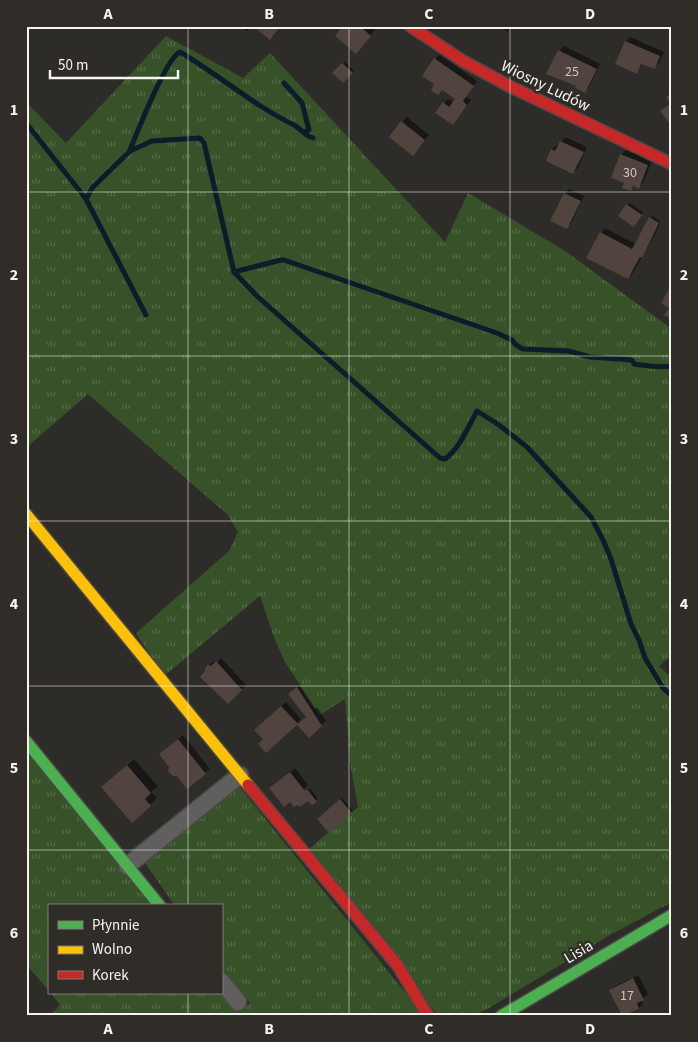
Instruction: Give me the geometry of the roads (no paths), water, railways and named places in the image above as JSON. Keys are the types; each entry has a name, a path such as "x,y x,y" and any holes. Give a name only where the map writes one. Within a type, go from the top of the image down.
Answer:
{"street":[{"name":"Wiosny Ludów","path":"410,26 463,60 509,86 672,164"},
{"path":"26,514 398,966 428,1016"},
{"path":"26,741 158,904"},
{"path":"127,866 240,776"},
{"name":"Lisia","path":"501,1016 672,914"},
{"path":"222,982 238,1002"}],"waterway":[{"path":"130,150 167,67 180,52 313,138"},
{"path":"284,83 302,103 309,130 304,132"},
{"path":"26,123 86,199 146,315"},
{"path":"86,199 93,187 130,151 152,141 200,138 204,143 234,272 284,260 497,333 512,340 523,349 569,351 590,357 632,360 634,364 658,367 672,366"},
{"path":"234,272 258,297 440,458 445,459 455,449 477,411 527,447 591,517 611,559 631,624 645,658 663,688 672,696"}]}
